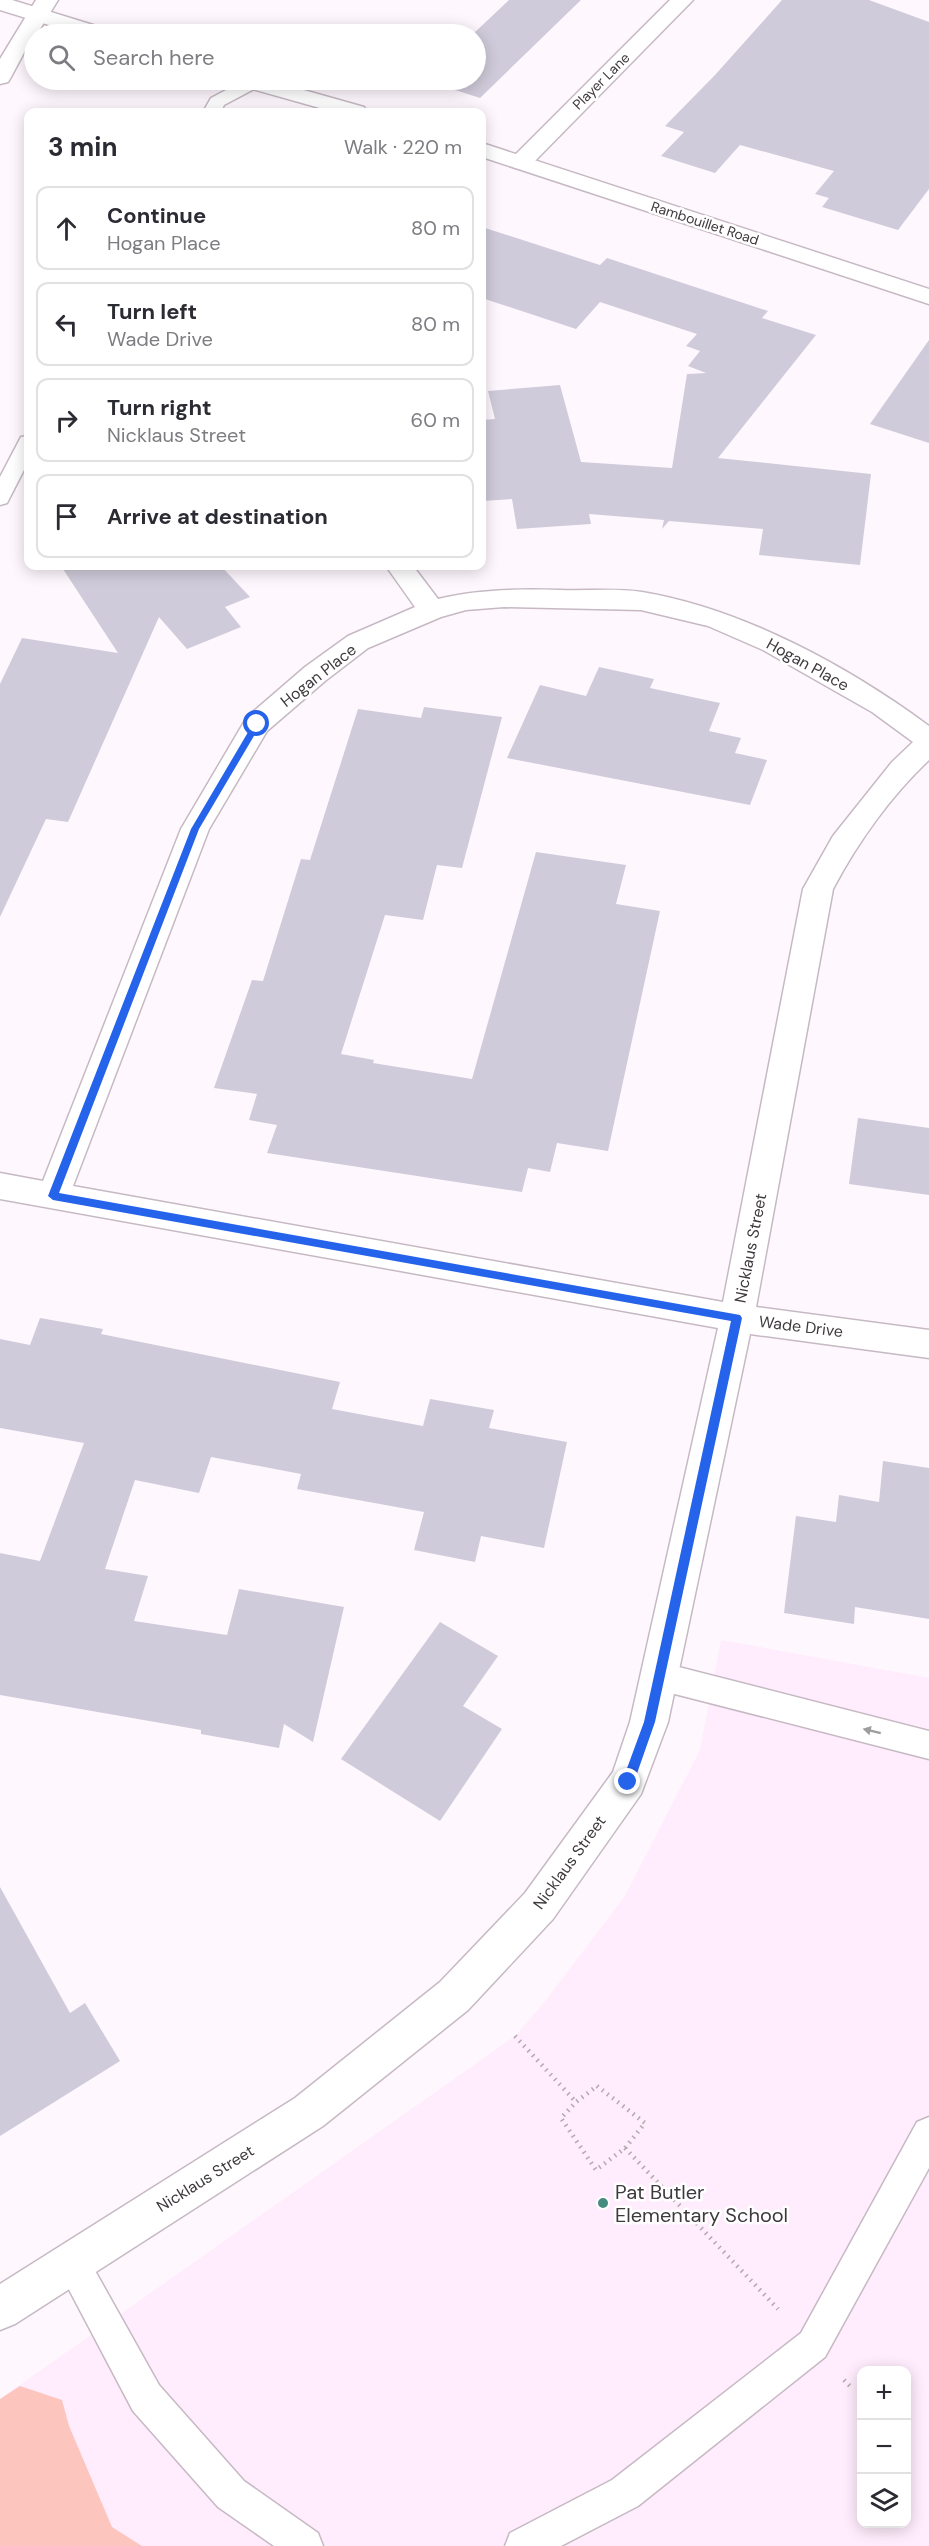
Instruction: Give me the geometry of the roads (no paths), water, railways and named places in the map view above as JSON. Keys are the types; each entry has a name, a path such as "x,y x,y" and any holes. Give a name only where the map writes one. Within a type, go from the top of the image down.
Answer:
{"street":[{"name":"Player Lane","path":"521,162 682,0"},
{"path":"0,3 42,8 76,24"},
{"path":"32,24 42,8"},
{"path":"0,77 24,38"},
{"path":"281,90 342,108"},
{"name":"Rambouillet Road","path":"486,151 929,297"},
{"path":"402,570 432,610"},
{"name":"Hogan Place","path":"53,1196 195,829 257,724 315,674 358,642 432,610 466,601 504,598 641,602 716,619 773,644 882,705 929,742"},
{"name":"Nicklaus Street","path":"0,2309 309,2112 454,1996 539,1906 628,1782 649,1722 737,1318 818,889 843,843 929,742"},
{"name":"Wade Drive","path":"0,1186 737,1318 929,1344"}],"lane":[{"path":"214,108 217,102 236,90"},
{"path":"0,498 24,450"},
{"path":"659,1676 929,1745"},
{"path":"523,2546 625,2493 813,2345 929,2134"},
{"path":"72,2263 146,2398 231,2494 305,2546"}],"place":[{"name":"Pat Butler Elementary School","path":"603,2203"}]}
